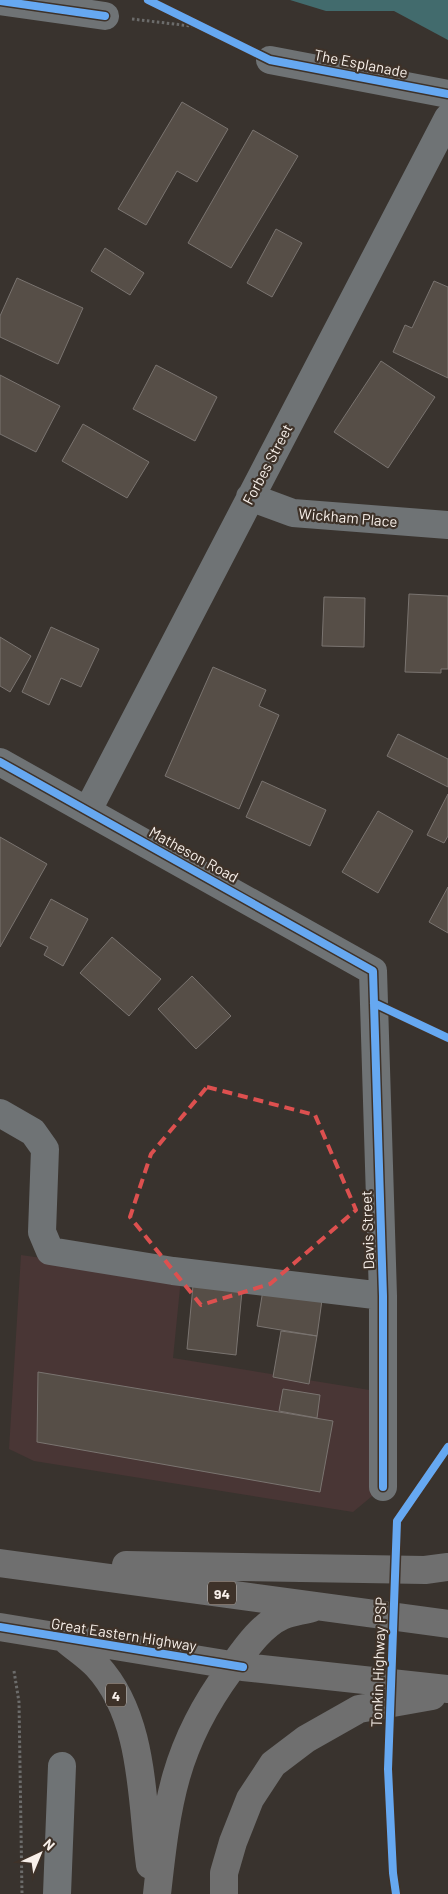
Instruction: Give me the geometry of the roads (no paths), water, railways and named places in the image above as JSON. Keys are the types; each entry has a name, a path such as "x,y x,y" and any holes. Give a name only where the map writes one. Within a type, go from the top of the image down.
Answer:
{"highway":[{"path":"0,1563 425,1570 448,1567"},
{"name":"94","path":"0,1563 448,1624"},
{"path":"156,1894 166,1816 180,1758 199,1717 255,1637 282,1616 317,1607"},
{"name":"Great Eastern Highway","path":"0,1627 233,1666 448,1689"},
{"name":"4","path":"62,1637 97,1666 118,1697 130,1722 156,1894"},
{"path":"224,1894 224,1873 233,1842 250,1799 273,1764 306,1739 359,1709 448,1693"}],"street":[{"path":"0,1 105,16"},
{"name":"The Esplanade","path":"270,60 448,94"},
{"name":"Forbes Street","path":"88,810 448,118"},
{"name":"Wickham Place","path":"250,497 293,513 448,525"},
{"name":"Matheson Road","path":"0,762 373,972"},
{"name":"Davis Street","path":"373,972 383,1296 382,1487"},
{"path":"0,1113 33,1132 45,1149 42,1232 50,1251 173,1271 383,1296"},
{"path":"57,1894 62,1766"}],"water":[{"path":"290,0 448,0 448,40 394,11 326,11"}]}
